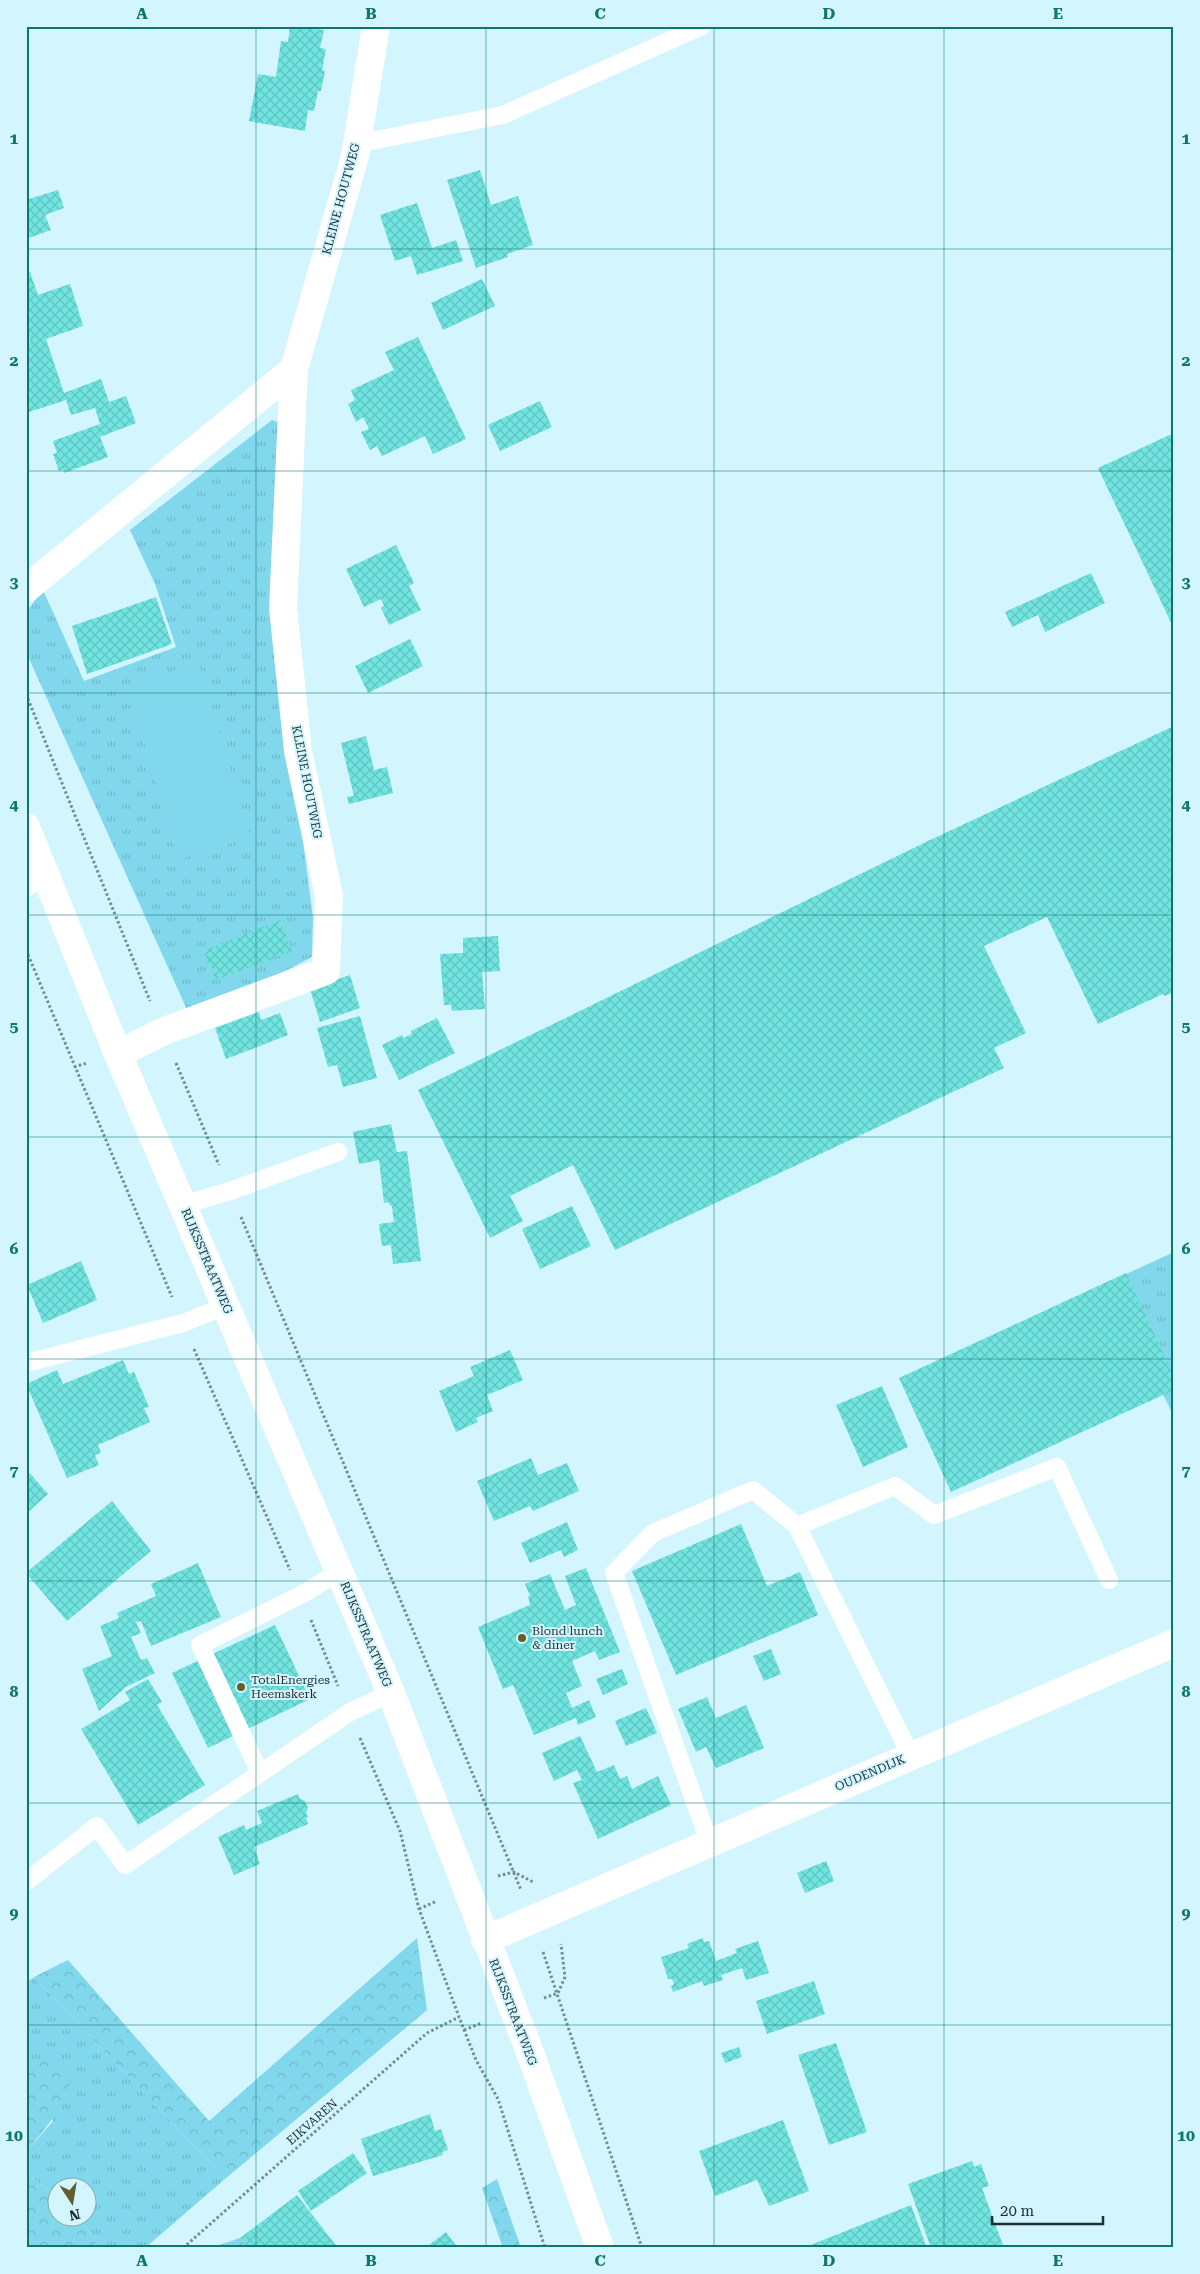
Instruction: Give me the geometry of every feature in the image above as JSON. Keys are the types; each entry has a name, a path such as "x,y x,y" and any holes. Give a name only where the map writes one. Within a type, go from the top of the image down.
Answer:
{"street":[{"name":"KLEINE HOUTWEG","path":"118,1054 162,1032 326,971 329,896 298,751 283,608 294,369 356,144 376,26"},
{"path":"26,589 294,369"},
{"name":"RIJKSSTRAATWEG","path":"26,828 36,882 118,1054 391,1693 528,2047 600,2248"},
{"name":"OUDENDIJK","path":"485,1940 568,1906 709,1842 1174,1643"}],"lane":[{"path":"356,144 503,114 702,26"},
{"path":"183,1205 230,1191 338,1152"},
{"path":"26,1363 183,1323 226,1306"},
{"path":"798,1526 895,1486 934,1515 1058,1467 1108,1580"},
{"path":"709,1842 614,1573 653,1533 753,1490 798,1526 911,1756"},
{"path":"260,1773 200,1645 301,1596 339,1572"},
{"name":"RIJKSSTRAATWEG","path":"26,1882 97,1826 125,1866 350,1712 391,1693"}],"path":[{"path":"350,1712 400,1831 419,1909 459,2018 476,2060 498,2098 545,2248"},
{"path":"558,1993 565,1977 560,1946 568,1906"},
{"name":"EIKVAREN","path":"183,2248 427,2032 459,2018"},
{"path":"597,2109 642,2248"}],"green space":[{"path":"272,420 288,426 278,650 313,917 312,957 249,990 189,1014 26,652 26,612 43,590 84,681 176,647 155,584 130,530"},
{"path":"199,663 251,837 178,860 128,686"},
{"path":"1174,1252 1174,1417 1109,1282"},
{"path":"417,1938 427,2010 225,2179 34,1977 68,1960 209,2121"},
{"path":"34,1977 225,2179 145,2248 99,2248 85,2226 98,2226 98,2176 48,2176 48,2190 27,2173 28,2150 53,2121 26,2068 26,1983"},
{"path":"54,2059 71,2069 68,2099 28,2150 27,2173 48,2190 48,2226 85,2226 99,2248 26,2248 26,2068 37,2061"},
{"path":"497,2179 521,2248 503,2248 482,2188"},
{"path":"240,2238 247,2248 210,2248"}],"building":[{"path":"290,26 324,30 320,48 326,49 322,70 325,71 314,111 308,110 305,131 249,121 258,74 276,77 281,41 288,42"},
{"path":"480,170 491,205 518,196 533,245 507,254 508,257 476,268 447,180"},
{"path":"58,190 64,208 45,215 51,230 26,239 26,200"},
{"path":"417,203 432,248 456,240 463,261 417,275 411,256 395,261 380,215"},
{"path":"30,272 38,295 70,284 83,326 46,339 64,393 101,379 109,402 126,396 136,423 100,437 108,457 64,473 63,469 59,471 53,454 57,453 53,441 100,424 95,408 71,415 66,400 26,413 26,343 30,341 26,329 26,273"},
{"path":"482,279 495,306 443,330 431,303"},
{"path":"418,337 466,439 433,454 425,436 382,456 377,446 370,450 361,432 369,429 363,417 356,422 348,404 355,400 351,390 394,370 385,352"},
{"path":"540,401 552,427 500,451 488,425"},
{"path":"1174,433 1174,629 1098,468"},
{"path":"396,545 414,583 409,586 421,610 389,625 381,608 384,606 381,599 364,607 346,569"},
{"path":"1091,573 1105,603 1045,632 1038,615 1012,627 1005,612"},
{"path":"156,597 172,644 87,674 72,626"},
{"path":"410,639 423,666 368,693 355,666"},
{"path":"1174,726 1174,992 1165,996 1163,994 1098,1024 1047,917 984,946 1026,1033 994,1048 1004,1068 615,1250 573,1165 510,1196 523,1221 490,1238 418,1090 930,840"},
{"path":"366,736 374,770 387,767 393,793 349,804 347,797 354,796 341,743"},
{"path":"280,920 292,951 216,980 211,967 208,966 204,951"},
{"path":"498,936 500,971 482,972 485,1009 452,1011 451,1005 444,1005 440,954 463,953 463,938"},
{"path":"350,975 360,1008 320,1022 310,989"},
{"path":"259,1012 261,1020 280,1013 288,1035 226,1059 215,1028"},
{"path":"360,1016 377,1078 343,1087 337,1065 328,1067 317,1028"},
{"path":"437,1018 455,1053 399,1080 382,1045 402,1035 403,1038 412,1034 411,1031"},
{"path":"391,1124 397,1152 407,1151 421,1261 393,1264 391,1245 382,1246 379,1224 394,1222 392,1207 388,1202 384,1203 379,1160 359,1164 353,1132"},
{"path":"572,1206 591,1246 540,1269 522,1229"},
{"path":"81,1261 97,1300 43,1323 27,1285"},
{"path":"1126,1273 1174,1377 1174,1390 951,1492 899,1378"},
{"path":"510,1350 523,1380 487,1395 493,1411 476,1418 478,1422 456,1432 439,1391 474,1376 470,1367"},
{"path":"123,1360 129,1374 134,1372 149,1407 144,1408 150,1422 98,1445 101,1453 95,1455 99,1465 67,1478 26,1384 57,1370 63,1384"},
{"path":"882,1386 908,1447 863,1467 836,1405"},
{"path":"531,1458 538,1475 567,1463 579,1491 533,1511 530,1506 494,1521 477,1481"},
{"path":"26,1469 48,1494 26,1514"},
{"path":"112,1501 151,1551 67,1621 26,1573"},
{"path":"567,1522 578,1550 564,1557 561,1550 530,1563 521,1543"},
{"path":"741,1524 767,1586 800,1572 818,1615 676,1675 632,1571"},
{"path":"198,1563 221,1617 151,1646 141,1621 136,1622 141,1633 131,1637 141,1660 147,1658 155,1673 126,1687 99,1711 82,1669 112,1656 100,1626 119,1618 117,1613 156,1596 151,1584"},
{"path":"586,1568 620,1652 599,1660 595,1651 572,1661 582,1686 566,1693 572,1708 589,1700 596,1717 578,1725 576,1718 534,1735 513,1685 503,1689 478,1627 530,1605 528,1596 530,1596 525,1584 550,1574 565,1610 576,1605 565,1576"},
{"path":"275,1625 310,1699 208,1748 172,1673"},
{"path":"771,1649 781,1674 764,1681 753,1656"},
{"path":"622,1669 628,1684 603,1695 596,1679"},
{"path":"148,1679 162,1702 157,1705 205,1785 138,1825 81,1729 130,1700 125,1692"},
{"path":"707,1697 716,1718 746,1705 764,1748 716,1768 706,1747 696,1752 678,1709"},
{"path":"646,1708 657,1733 626,1746 615,1721"},
{"path":"580,1736 597,1772 614,1765 620,1779 627,1776 632,1789 658,1776 671,1805 598,1839 573,1783 582,1780 577,1770 554,1781 542,1753"},
{"path":"298,1794 300,1799 305,1801 308,1808 306,1813 308,1817 306,1818 308,1824 254,1847 260,1864 234,1875 218,1837 244,1825 246,1830 262,1823 257,1811"},
{"path":"826,1861 834,1881 805,1893 797,1873"},
{"path":"703,1938 704,1942 709,1941 716,1961 737,1953 735,1949 758,1941 769,1973 746,1980 742,1968 721,1975 723,1980 704,1986 702,1981 673,1992 671,1986 674,1984 672,1979 668,1979 661,1957 689,1948 687,1944"},
{"path":"814,1981 825,2014 767,2034 756,2001"},
{"path":"836,2043 867,2132 829,2145 798,2055"},
{"path":"739,2047 742,2057 725,2063 721,2053"},
{"path":"430,2114 435,2131 441,2129 448,2150 442,2152 443,2155 373,2176 361,2139"},
{"path":"783,2120 809,2191 769,2206 757,2180 715,2196 699,2151"},
{"path":"353,2153 367,2173 311,2211 298,2191"},
{"path":"972,2161 974,2167 981,2164 989,2186 982,2188 1004,2248 931,2248 908,2184"},
{"path":"297,2195 338,2248 247,2248 240,2238"},
{"path":"911,2205 927,2248 803,2248"},
{"path":"446,2232 458,2248 425,2248"}],"place":[{"name":"Blond lunch & diner","path":"522,1638"},
{"name":"TotalEnergies Heemskerk","path":"241,1687"}]}
